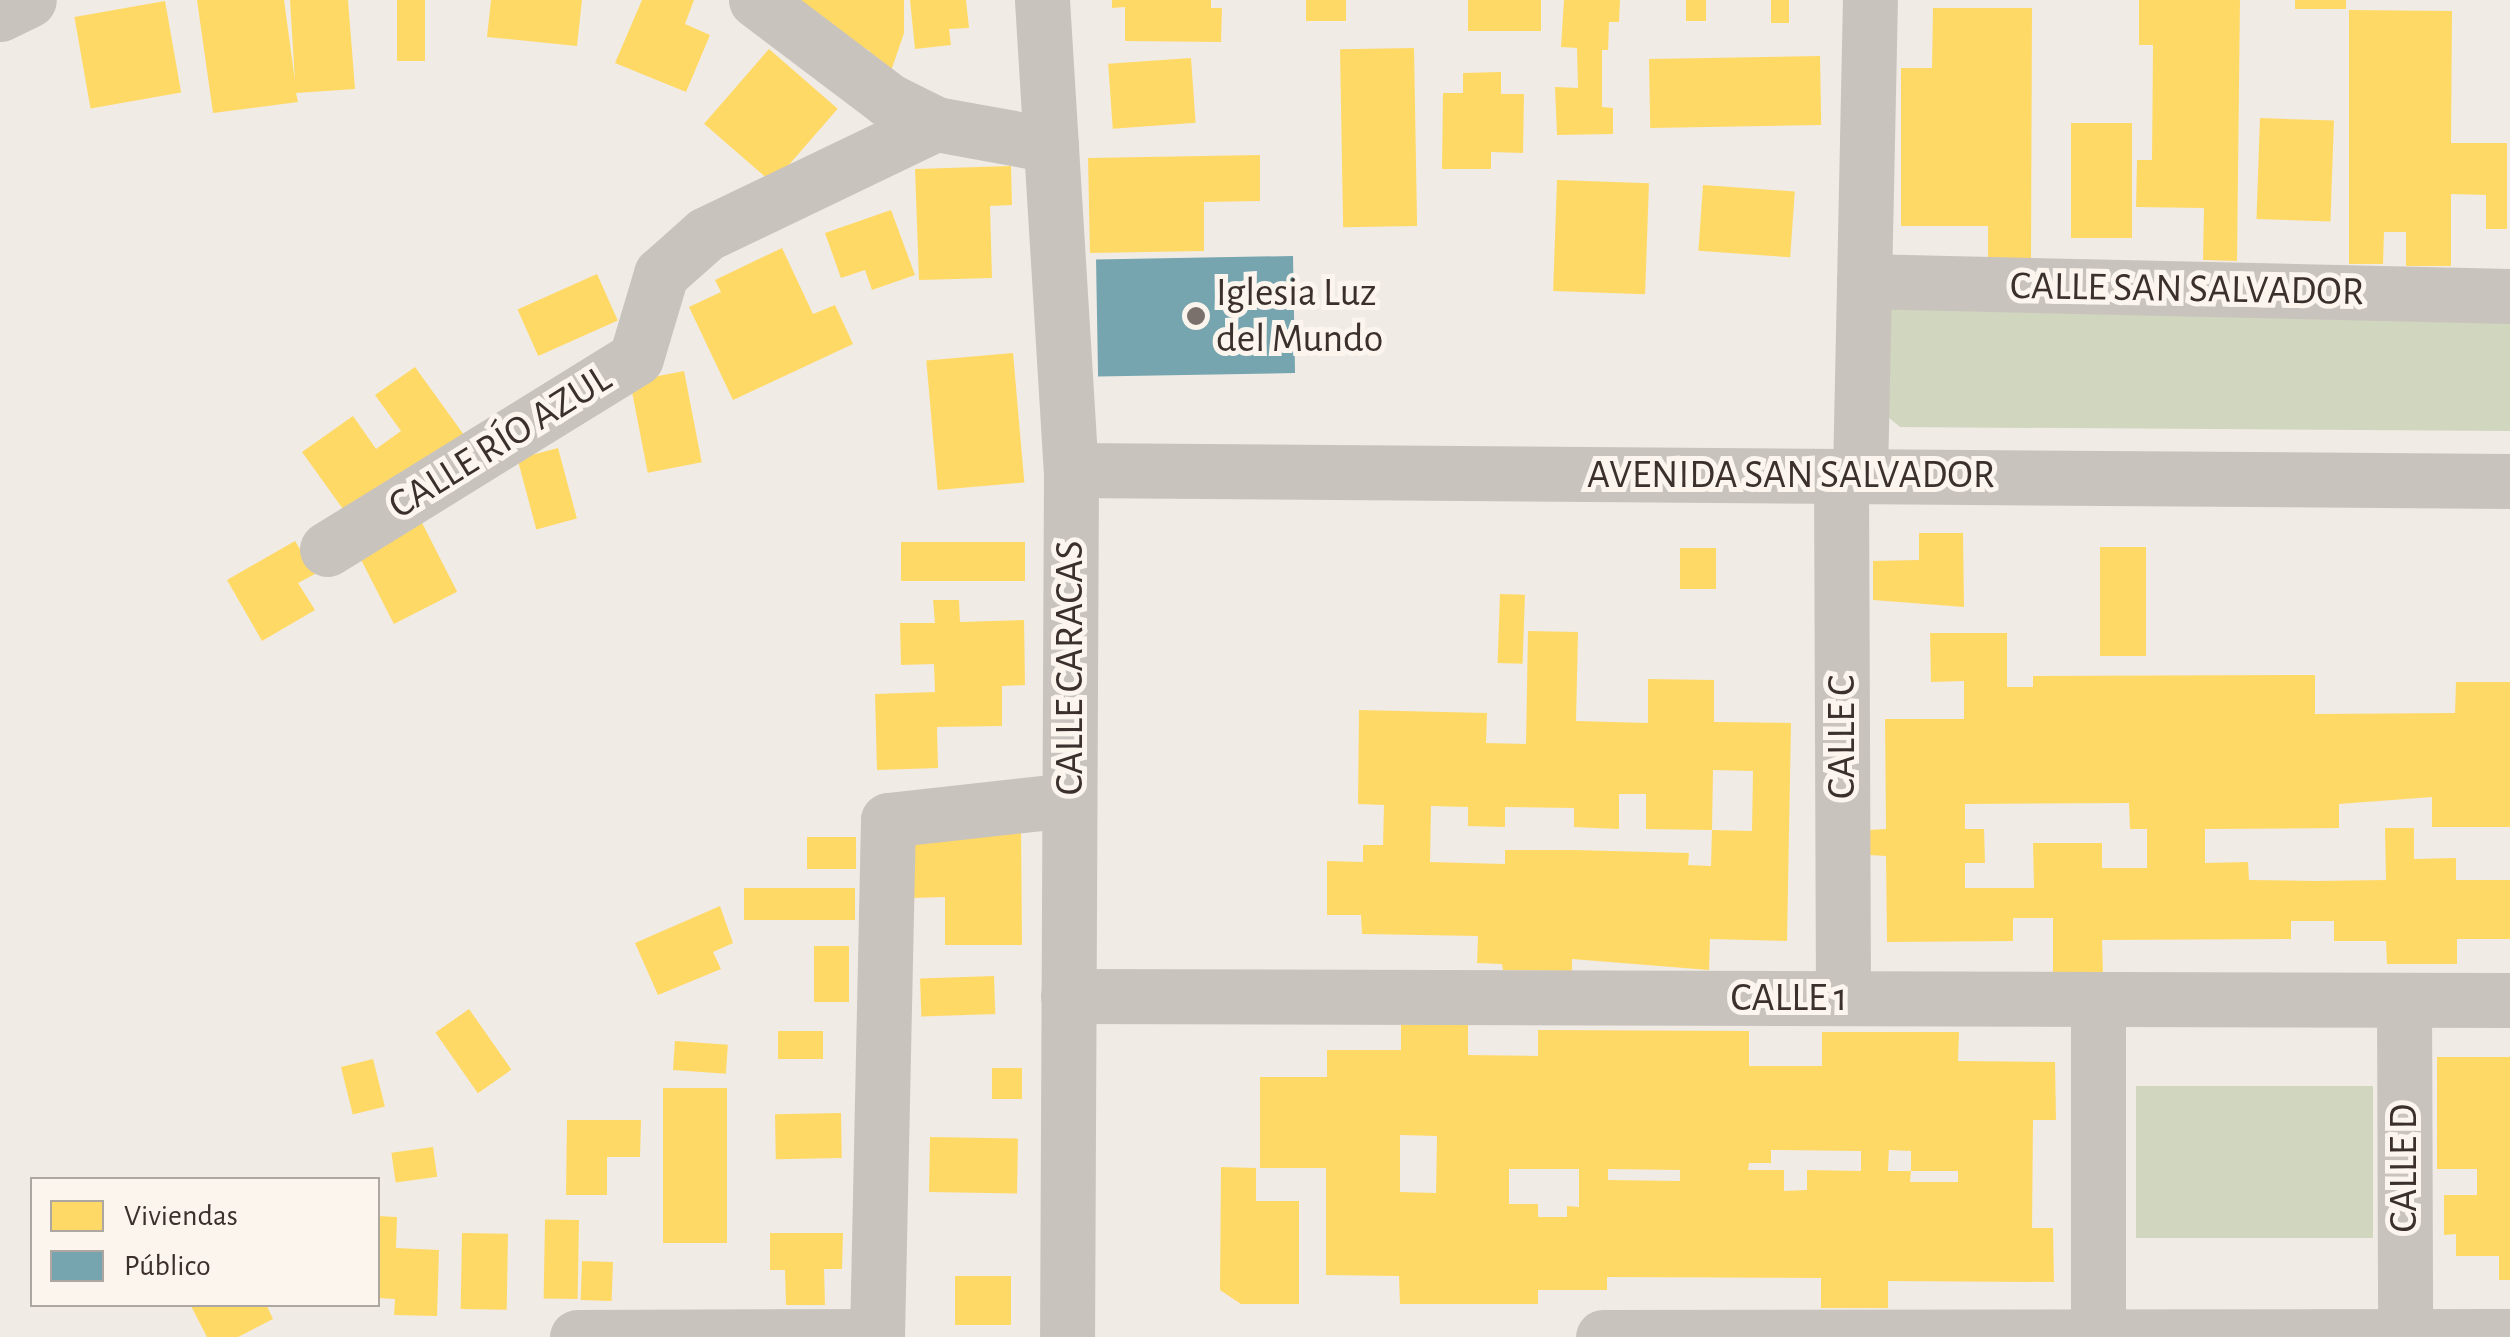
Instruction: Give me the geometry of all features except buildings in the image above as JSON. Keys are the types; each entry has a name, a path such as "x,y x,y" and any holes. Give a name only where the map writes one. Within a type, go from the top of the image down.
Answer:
{"street":[{"path":"0,14 29,0"},
{"path":"756,0 888,100 936,124 1051,145"},
{"name":"CALLE CARACAS","path":"1042,0 1072,470 1067,1337"},
{"name":"CALLE C","path":"1843,998 1851,475 1864,281 1870,0"},
{"name":"CALLE RÍO AZUL","path":"327,549 636,358 661,274 706,234 936,124"},
{"name":"CALLE SAN SALVADOR","path":"1864,281 2510,296"},
{"name":"AVENIDA SAN SALVADOR","path":"1072,470 2510,480"},
{"path":"577,1337 877,1336 888,820 1070,800"},
{"name":"CALLE 1","path":"1068,996 2510,1000"},
{"path":"2098,999 2098,1336"},
{"name":"CALLE D","path":"2404,1000 2405,1336"},
{"path":"1603,1337 2510,1336"}],"green space":[{"path":"1889,308 2510,318 2510,431 1900,427 1888,417"},
{"path":"2136,1086 2373,1086 2373,1238 2136,1238"}],"place":[{"name":"Iglesia Luz del Mundo","path":"1196,316"}]}
